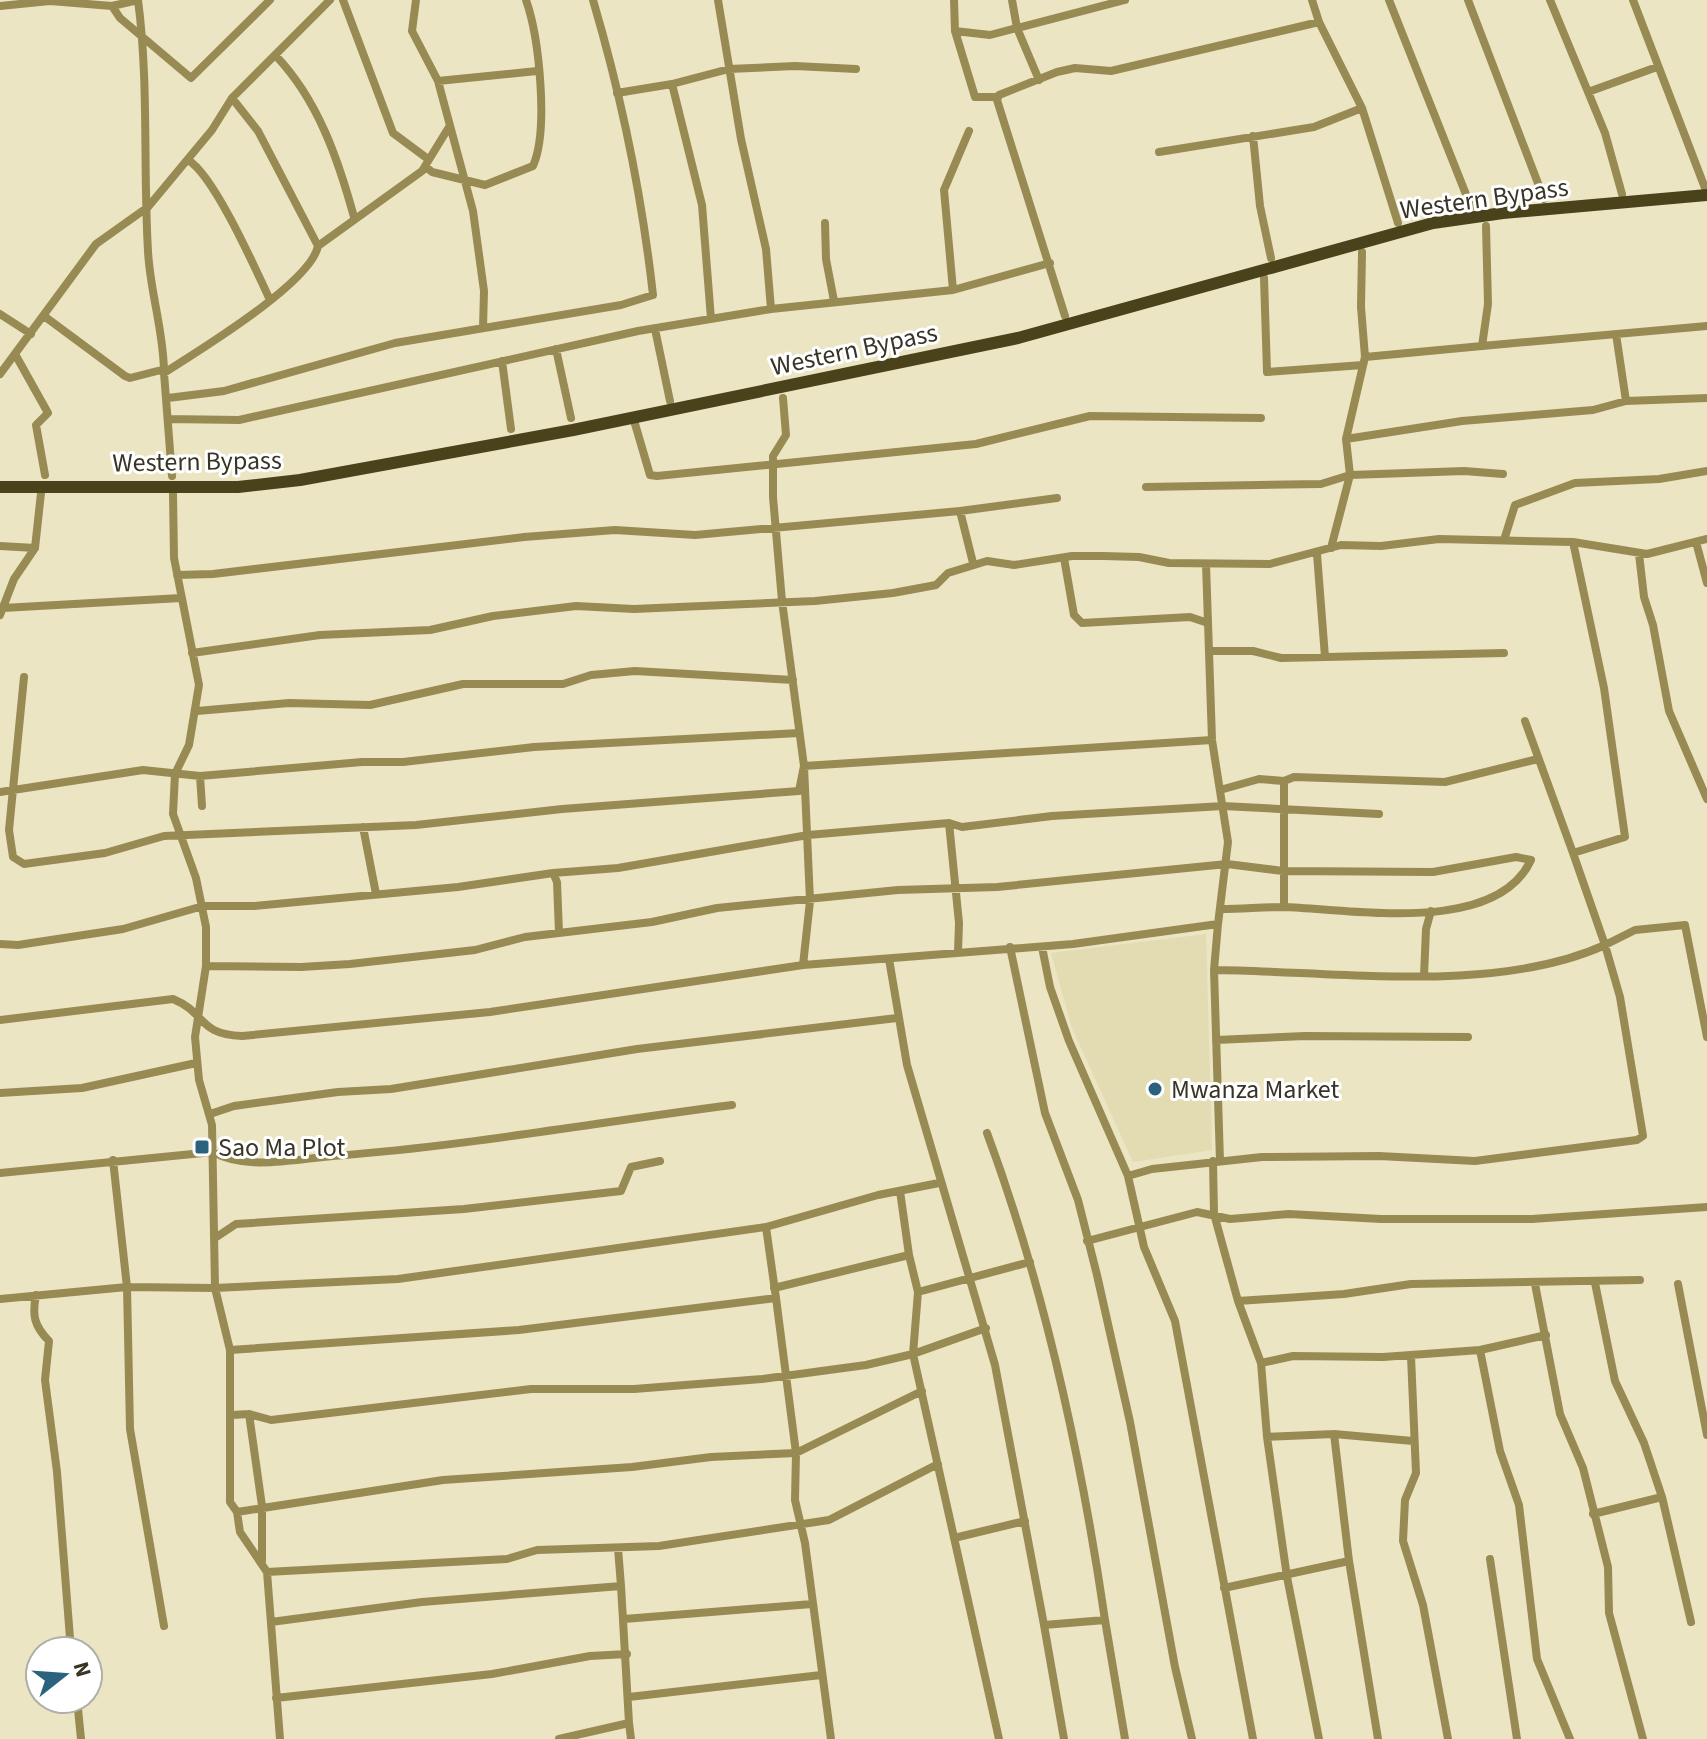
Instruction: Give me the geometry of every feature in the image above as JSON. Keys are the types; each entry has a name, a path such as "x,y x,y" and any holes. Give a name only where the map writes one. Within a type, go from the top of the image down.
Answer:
{"main road":[{"name":"Western Bypass","path":"0,487 238,487 300,480 633,417 1018,338 1433,223 1706,191"}],"street":[{"path":"0,6 50,1 112,6 138,0 146,66 143,124 149,271 168,398 172,476"},
{"path":"112,6 120,18 143,34 191,78 270,0"},
{"path":"0,374 96,244 148,207 188,160 232,98 330,0"},
{"path":"343,0 393,133 427,162 432,172 485,185 533,166 540,129 532,18 526,0"},
{"path":"416,0 412,31 438,81 449,127 448,138 480,248 483,328"},
{"path":"168,398 224,391 365,349 621,305 653,295 637,190 593,0"},
{"path":"718,0 766,249 771,309"},
{"path":"954,0 955,31 975,97 997,97 1075,68 1111,71 1319,22"},
{"path":"1012,0 1017,28 1039,80"},
{"path":"955,31 990,35 1125,0"},
{"path":"1312,0 1319,22 1362,108 1398,223"},
{"path":"1389,0 1471,207"},
{"path":"1468,0 1544,199"},
{"path":"1550,0 1605,133 1622,194"},
{"path":"1633,0 1706,191"},
{"path":"276,56 306,90 337,164 354,217"},
{"path":"617,93 672,84 729,69 795,66 856,69"},
{"path":"1588,92 1657,67"},
{"path":"438,81 537,71"},
{"path":"672,84 702,205 711,319"},
{"path":"997,97 999,112 1065,316"},
{"path":"232,98 258,131 318,246"},
{"path":"1159,152 1314,127 1362,108"},
{"path":"953,290 944,190 969,131"},
{"path":"1253,136 1260,206 1271,258"},
{"path":"44,316 125,376 130,378 164,371 270,300 313,262 318,246 427,162 448,138"},
{"path":"188,160 202,172 236,227 270,300"},
{"path":"825,223 826,259 834,301"},
{"path":"1482,346 1488,304 1486,226"},
{"path":"1331,548 1350,475 1346,439 1364,361 1362,252"},
{"path":"169,419 239,420 655,329 771,309 953,290 1050,263"},
{"path":"1264,278 1267,372 1482,346 1707,326"},
{"path":"0,314 31,334"},
{"path":"655,329 670,401"},
{"path":"1616,334 1626,401"},
{"path":"556,349 571,418"},
{"path":"15,354 48,413 36,425 45,475"},
{"path":"502,361 511,429"},
{"path":"783,398 786,435 774,453 773,463 782,601 804,766 810,901 803,965"},
{"path":"1346,439 1462,421 1593,410 1626,401 1707,398"},
{"path":"633,417 650,475 976,444 1090,416 1261,418"},
{"path":"1146,487 1321,484 1350,475 1464,471 1503,474"},
{"path":"1504,540 1515,505 1575,483 1659,479 1707,471"},
{"path":"41,493 35,548 14,579 2,612 181,598"},
{"path":"173,494 177,575 199,685 189,745 175,774 173,814 203,906 206,966 197,1015 196,1063 210,1114 215,1288 230,1350 230,1502 237,1512 240,1532 267,1572 277,1737"},
{"path":"177,575 213,574 554,535 615,530 695,535 960,511 1057,498"},
{"path":"960,511 973,563"},
{"path":"192,653 320,635 430,630 493,616 576,606 634,609 851,597 936,585 948,573 987,561 1014,565 1064,558 1139,557 1169,563 1270,564 1331,548 1439,539 1573,542 1639,554 1707,539"},
{"path":"1573,542 1604,688 1625,837 1573,853"},
{"path":"1696,542 1707,583"},
{"path":"0,546 35,548"},
{"path":"1317,554 1325,657"},
{"path":"1639,554 1644,597 1653,625 1669,711 1707,799"},
{"path":"1064,558 1074,615 1082,623 1190,617 1208,623"},
{"path":"1206,564 1212,740 1223,806 1227,864 1214,970 1217,1161 1214,1214 1238,1301 1261,1363 1267,1437 1287,1577 1319,1739"},
{"path":"1210,651 1253,651 1281,658 1504,653"},
{"path":"197,711 289,703 370,705 463,684 563,684 591,675 635,671 793,680"},
{"path":"24,677 25,695 9,830 17,863 66,859 178,836 363,827 799,791 804,766"},
{"path":"1128,1176 1152,1169 1217,1161 1379,1156 1475,1161 1640,1139 1639,1107 1620,997 1605,945 1525,721"},
{"path":"0,792 143,770 200,776 362,762 403,762 534,747 799,733"},
{"path":"804,766 1212,740"},
{"path":"1220,790 1259,779 1284,781 1294,777 1445,782 1538,759"},
{"path":"200,776 202,806"},
{"path":"1284,781 1284,907"},
{"path":"0,944 18,945 123,929 203,906 254,906 491,884 553,873 618,868 808,835 949,823 962,827 1052,816 1223,806 1379,814"},
{"path":"949,823 958,952"},
{"path":"363,827 376,894"},
{"path":"206,966 350,964 475,950 525,937 652,922 717,908 898,890 956,889 1227,864 1283,871 1433,872 1516,857 1531,860 1510,889 1490,898 1431,911 1362,913 1284,907 1222,909"},
{"path":"553,873 557,882 559,933"},
{"path":"1424,976 1426,929 1431,911"},
{"path":"0,1020 173,999 184,1003 212,1032 242,1036 460,1016 803,965 1010,947 1042,947 1150,936 1218,924"},
{"path":"1214,970 1424,976 1527,967 1605,945 1635,930 1685,925 1707,1037"},
{"path":"1010,947 1031,1059 1055,1143 1078,1200 1130,1422 1175,1667 1192,1739"},
{"path":"1042,947 1050,987 1069,1041 1128,1176 1144,1247 1175,1321 1253,1739"},
{"path":"889,959 897,1018 939,1183 986,1328 1064,1739"},
{"path":"184,1003 201,992"},
{"path":"210,1114 234,1106 391,1089 637,1049 897,1018"},
{"path":"1216,1040 1305,1036 1468,1037"},
{"path":"0,1093 82,1088 196,1063"},
{"path":"0,1173 213,1152 233,1160 260,1161 347,1155 557,1131 732,1105"},
{"path":"987,1133 1030,1262 1090,1529 1125,1739"},
{"path":"113,1160 127,1287 130,1429 164,1626"},
{"path":"215,1238 236,1224 464,1209 621,1191 631,1167 660,1161"},
{"path":"0,1299 127,1287 215,1288 398,1279 766,1227 939,1183"},
{"path":"900,1191 918,1292 913,1354 999,1739"},
{"path":"1087,1241 1142,1229 1197,1212 1230,1219 1289,1214 1381,1219 1520,1220 1707,1207"},
{"path":"766,1227 796,1453 795,1500 831,1739"},
{"path":"230,1350 519,1330 775,1293 909,1255"},
{"path":"918,1292 1030,1262"},
{"path":"1238,1301 1344,1294 1411,1284 1640,1280"},
{"path":"1595,1283 1615,1381 1644,1443 1662,1497 1691,1622"},
{"path":"1535,1284 1560,1414 1575,1445 1608,1567 1609,1613 1643,1739"},
{"path":"1678,1284 1707,1435"},
{"path":"36,1295 33,1309 36,1327 49,1341 45,1380 57,1472 70,1635"},
{"path":"232,1415 249,1414 271,1420 531,1389 650,1388 786,1376 866,1365 913,1354 986,1328"},
{"path":"1261,1363 1293,1356 1411,1356 1480,1350 1546,1335"},
{"path":"1480,1350 1500,1451 1519,1505 1537,1659 1570,1739"},
{"path":"1411,1356 1416,1473 1405,1500 1403,1541 1423,1605 1448,1739"},
{"path":"237,1512 443,1480 632,1467 711,1457 796,1453 922,1391"},
{"path":"249,1414 262,1506 262,1562"},
{"path":"1267,1437 1334,1434 1413,1441"},
{"path":"1334,1434 1349,1561 1378,1739"},
{"path":"267,1572 507,1559 537,1550 618,1548 800,1525 838,1516 938,1464"},
{"path":"1593,1514 1662,1497"},
{"path":"954,1538 1025,1521"},
{"path":"618,1548 631,1739"},
{"path":"1490,1559 1517,1739"},
{"path":"1224,1588 1258,1579 1287,1577 1349,1561"},
{"path":"271,1622 422,1602 621,1586"},
{"path":"624,1619 812,1604"},
{"path":"1044,1625 1105,1620"},
{"path":"276,1698 492,1674 590,1656 627,1654"},
{"path":"629,1697 821,1675"},
{"path":"79,1715 81,1739"},
{"path":"559,1739 629,1723"}],"shaded area":[{"name":"Mwanza Market","path":"1206,934 1212,1150 1133,1162 1072,1028 1051,953"}],"place":[{"name":"Mwanza Market","path":"1155,1089"},
{"name":"Sao Ma Plot","path":"202,1147"}]}
